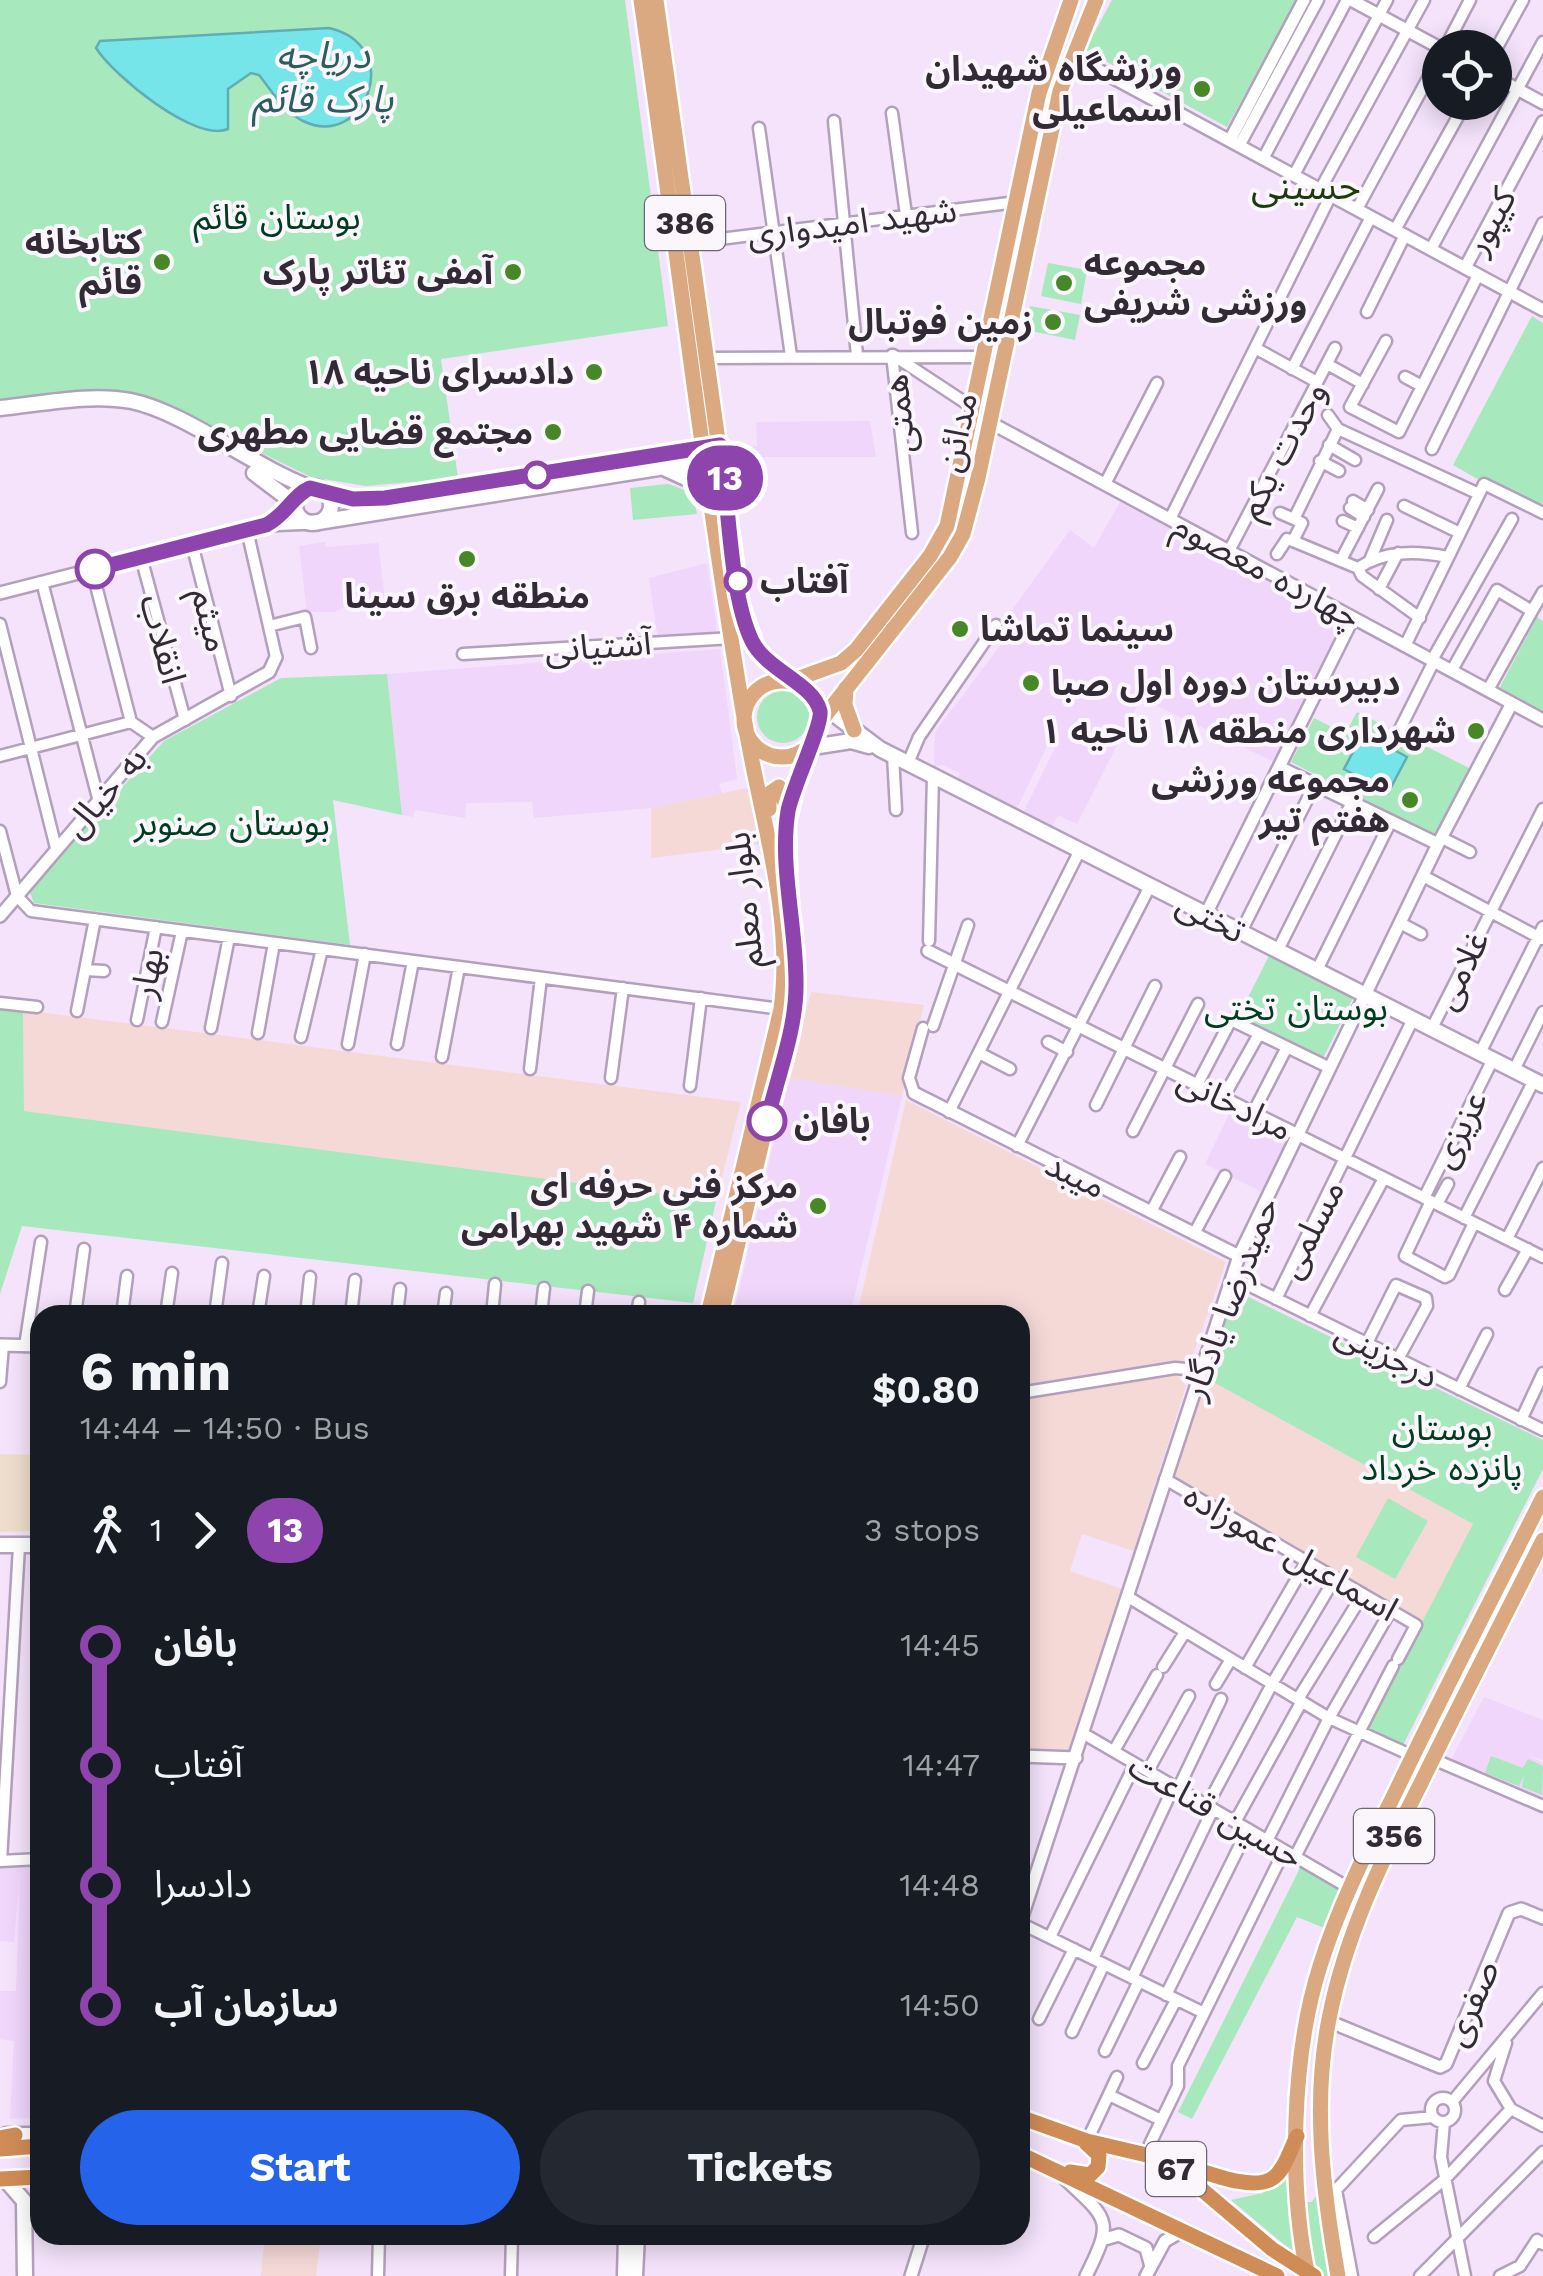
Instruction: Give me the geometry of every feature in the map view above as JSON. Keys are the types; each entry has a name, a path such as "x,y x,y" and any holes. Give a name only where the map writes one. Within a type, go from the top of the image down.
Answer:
{"highway":[{"name":"67","path":"1030,2121 1087,2140 1150,2150 1196,2182 1272,2249 1309,2274"},
{"path":"1042,2165 1082,2174 1095,2172 1100,2161 1096,2150 1062,2132"},
{"path":"1150,2150 1240,2180 1264,2181 1279,2170 1298,2136"},
{"path":"0,2149 30,2147"},
{"name":"67","path":"1030,2159 1271,2274"},
{"path":"3,2179 30,2178"}],"main road":[{"name":"بلوار معلم","path":"641,0 702,429 714,453 750,637 790,682"},
{"name":"بلوار معلم","path":"656,0 688,243 708,358 714,453 712,510 745,724 770,838 783,978 781,1009 710,1305"},
{"name":"مدائن","path":"790,682 842,663 856,650 930,556 948,526 1043,78 1071,0"},
{"name":"مدائن","path":"822,710 846,688 957,544 991,424 1065,76 1096,0"},
{"path":"0,408 103,399 156,408 266,479 295,504 298,514 312,523 660,467 714,453"},
{"path":"0,416 134,409 240,461 353,499 385,498 685,450 714,453"},
{"path":"685,450 702,429"},
{"path":"660,467 690,480 712,510"},
{"path":"295,504 300,493 316,489 330,499 330,511 323,520 312,523"},
{"path":"778,681 790,682 822,710 806,748 788,756 768,754 752,742 745,724 745,712 757,691 778,681"},
{"path":"846,688 845,705 854,730"},
{"name":"تختی","path":"822,710 886,752 1538,1082"},
{"name":"تختی","path":"806,748 851,742 886,752"},
{"name":"بلوار معلم","path":"724,1305 796,996 788,812 806,748"},
{"path":"770,838 772,788 783,791 788,812"},
{"name":"356","path":"1309,2274 1298,2194 1298,2136 1307,2020 1318,1968 1349,1888 1543,1498"},
{"name":"356","path":"1338,2276 1321,2156 1328,2022 1352,1933 1433,1758 1543,1540"},
{"path":"0,1546 30,1546"},
{"path":"5,2136 30,2135"},
{"path":"1298,2194 1312,2194 1321,2156"},
{"path":"3,2179 18,2188 30,2205 25,2276"},
{"path":"32,2245 34,2276"},
{"path":"625,2276 626,2245"},
{"path":"634,2276 636,2245"}],"street":[{"path":"1276,66 1304,0"},
{"path":"1234,143 1318,0"},
{"path":"1263,158 1349,0 1422,37"},
{"path":"1294,175 1387,0"},
{"path":"1170,519 1255,348 1326,192 1424,0"},
{"path":"1452,30 1470,0"},
{"path":"1507,30 1524,0"},
{"path":"1431,249 1543,42"},
{"path":"1065,76 1080,66 1095,68 1543,310"},
{"path":"1512,86 1543,102"},
{"path":"1357,209 1422,89"},
{"path":"892,113 906,216"},
{"path":"1366,312 1400,233 1457,120"},
{"path":"834,121 858,355"},
{"name":"کیپور","path":"1465,268 1543,122"},
{"path":"758,128 791,356"},
{"name":"شهيد امیدواری","path":"688,243 1017,202"},
{"path":"1292,369 1371,217"},
{"path":"1432,449 1506,290 1543,224"},
{"path":"1386,341 1350,407 1399,432 1478,275"},
{"path":"1255,348 1317,382"},
{"name":"وحدت یکم","path":"1229,551 1335,348"},
{"path":"708,358 892,354 986,357"},
{"path":"892,354 975,409"},
{"name":"همتی","path":"892,354 912,532"},
{"path":"1326,364 1363,384"},
{"path":"1405,377 1422,386"},
{"path":"1104,484 1157,383"},
{"path":"1328,415 1338,429 1541,513"},
{"name":"چهارده معصوم","path":"991,424 1543,720"},
{"path":"1293,541 1302,523 1294,520 1338,429"},
{"path":"1329,445 1355,460"},
{"path":"1320,461 1339,471"},
{"path":"1342,560 1378,490"},
{"path":"1405,646 1482,490"},
{"path":"266,525 295,504"},
{"path":"1351,505 1366,513"},
{"path":"1404,506 1460,533"},
{"name":"وحدت یکم","path":"1280,513 1294,520"},
{"path":"1393,743 1433,660 1512,518"},
{"path":"1370,560 1387,520"},
{"path":"1343,522 1358,528"},
{"path":"0,593 266,525 312,523"},
{"path":"247,530 276,657"},
{"path":"1277,554 1287,539 1326,548 1358,568 1420,618"},
{"name":"میثم","path":"192,544 231,696"},
{"path":"1358,568 1370,560 1398,553 1448,557"},
{"path":"1380,589 1398,553"},
{"name":"انقلاب","path":"142,557 185,720"},
{"path":"92,570 131,722 154,738"},
{"path":"42,582 98,798"},
{"path":"1452,670 1497,590 1532,611"},
{"path":"1488,690 1543,592"},
{"path":"269,626 304,617 311,648"},
{"path":"1206,914 1354,618"},
{"path":"0,624 56,848"},
{"path":"908,763 920,737 996,625"},
{"name":"آشتیانی","path":"463,654 734,638"},
{"name":"به خیال","path":"0,916 98,798 154,738 270,672 276,657"},
{"name":"حمیدرضا یادگار","path":"1030,1894 1239,1256 1364,994 1512,703"},
{"path":"0,756 131,722"},
{"path":"886,752 896,810"},
{"path":"1280,767 1391,821 1470,852"},
{"path":"928,946 933,776"},
{"path":"1241,932 1314,784"},
{"path":"1278,950 1352,802"},
{"name":"غلامی","path":"1432,1028 1543,809"},
{"path":"1317,970 1391,821"},
{"path":"0,830 18,896 31,911 781,1009"},
{"path":"949,1112 1080,850"},
{"path":"1423,876 1541,934"},
{"path":"1017,1146 1150,886"},
{"path":"77,1011 95,919"},
{"path":"1400,923 1422,934"},
{"path":"914,1092 909,1078 957,966 968,925"},
{"name":"بهار","path":"137,1020 156,927"},
{"path":"162,1022 182,931"},
{"name":"عزیزی","path":"1430,1201 1487,1056 1541,934"},
{"path":"212,1028 229,937"},
{"path":"258,1032 274,942"},
{"name":"مرادخانی","path":"928,946 957,966 1543,1256"},
{"path":"301,1037 322,949"},
{"path":"348,1044 365,954"},
{"path":"396,1044 412,961"},
{"path":"442,1057 459,967"},
{"path":"85,970 104,971"},
{"path":"530,1069 542,978"},
{"path":"1096,1105 1155,986"},
{"path":"611,1078 622,988"},
{"path":"690,1086 701,998"},
{"path":"0,1003 37,1007"},
{"path":"1133,1132 1198,1004"},
{"path":"1514,1070 1543,1012"},
{"name":"مسلمی","path":"1276,1299 1413,1019"},
{"path":"1197,1085 1231,1020 1330,1068"},
{"path":"1224,1098 1259,1034"},
{"path":"1048,1042 1066,1052"},
{"path":"1253,1113 1287,1047"},
{"path":"979,1054 1010,1068"},
{"path":"1448,1184 1430,1201 1404,1256 1447,1277 1469,1220 1538,1082"},
{"name":"میبد","path":"914,1092 1239,1256"},
{"path":"1152,1212 1180,1157"},
{"path":"1507,1239 1543,1168"},
{"path":"1194,1234 1224,1176"},
{"path":"1310,1316 1384,1178"},
{"path":"31,1305 41,1242"},
{"path":"76,1305 84,1249"},
{"path":"1505,1290 1528,1249"},
{"path":"216,1305 222,1263"},
{"path":"167,1305 172,1273"},
{"path":"123,1305 127,1276"},
{"path":"260,1305 264,1276"},
{"name":"درجزینی","path":"1232,1277 1543,1430"},
{"path":"307,1305 310,1278"},
{"path":"352,1305 355,1280"},
{"path":"493,1305 495,1284"},
{"path":"1366,1344 1396,1285 1428,1301 1398,1359"},
{"path":"542,1305 544,1288"},
{"path":"398,1305 400,1290"},
{"path":"586,1305 588,1292"},
{"path":"444,1305 446,1293"},
{"path":"25,1346 30,1314"},
{"path":"1459,1389 1488,1334"},
{"path":"0,1382 2,1345 30,1346"},
{"path":"1030,1392 1175,1368 1186,1369 1196,1380"},
{"path":"1521,1420 1543,1373"},
{"name":"اسماعیل عموزاده","path":"1165,1479 1416,1625 1357,1730"},
{"path":"19,1546 1,1861 30,1860"},
{"path":"1245,1668 1307,1561"},
{"path":"1105,2051 1210,1807 1272,1684 1336,1578"},
{"path":"1235,1822 1300,1700 1363,1594"},
{"path":"1128,1597 1329,1718 1413,1756"},
{"path":"1267,1840 1329,1718 1391,1610"},
{"path":"1114,1751 1185,1632"},
{"path":"1216,1684 1231,1659"},
{"path":"1148,1771 1189,1696"},
{"path":"1072,2032 1098,1962 1176,1788 1222,1698"},
{"path":"1150,2150 1178,2086 1178,2066 1204,2013 1357,1730"},
{"name":"حسین قناعت","path":"1084,1734 1349,1888"},
{"path":"1030,1756 1076,1758"},
{"path":"1433,1758 1543,1806"},
{"path":"1050,1938 1135,1764"},
{"path":"1143,2063 1248,1829"},
{"name":"صفری","path":"1328,2022 1440,2067 1446,2064 1509,1913 1521,1910 1543,1918"},
{"path":"1030,1928 1204,2013"},
{"path":"1039,2019 1074,1950"},
{"path":"1352,2276 1336,2190 1401,2120 1454,2115 1452,2102 1543,1993"},
{"path":"1508,2035 1494,2081 1511,2108 1543,2126"},
{"path":"1087,2140 1118,2077"},
{"path":"1109,2096 1161,2120"},
{"path":"1452,2102 1442,2098 1434,2101 1441,2158 1465,2276"},
{"path":"1374,2236 1446,2179 1511,2108"},
{"path":"1420,2276 1543,2152"},
{"path":"1058,2173 1104,2215 1105,2239 1086,2276"},
{"path":"1149,2271 1170,2236 1186,2231"},
{"path":"1105,2239 1119,2235 1146,2248 1149,2271"},
{"path":"1500,2276 1520,2266 1537,2240 1543,2244"},
{"path":"378,2276 380,2245"},
{"path":"510,2276 512,2245"},
{"path":"911,2276 921,2245"}],"shaded area":[{"path":"870,421 876,457 745,457 746,447 757,446 756,422"},
{"path":"1120,502 1347,622 1276,763 1141,698 1077,824 1058,815 1051,828 1023,813 1057,744 1049,742 1016,810 957,780 960,773 943,765 934,767 935,732 1011,631 1001,625 1070,530 1094,548"},
{"path":"325,542 326,547 378,543 385,600 376,609 353,602 335,612 307,612 299,546"},
{"path":"707,563 717,630 713,636 658,640 649,578"},
{"path":"720,649 737,779 719,784 722,793 651,808 534,818 532,802 466,803 465,818 415,810 413,817 402,815 387,674"},
{"path":"747,788 763,844 651,858 651,808"},
{"path":"811,992 924,1005 902,1096 789,1078"},
{"path":"23,1010 741,1102 716,1201 24,1111"},
{"name":"مرکز فنی حرفه ای شماره ۴ شهید بهرامی","path":"789,1078 902,1096 852,1305 735,1305"},
{"path":"906,1100 1226,1262 1190,1363 1030,1386 1030,1305 859,1305"},
{"path":"1230,1112 1287,1140 1262,1192 1205,1164"},
{"path":"1177,1375 1186,1386 1134,1551 1082,1534 1070,1571 1122,1589 1070,1752 1030,1751 1030,1398"},
{"path":"1202,1376 1473,1524 1424,1622 1169,1478"},
{"path":"0,1454 30,1455 30,1531 0,1532"},
{"path":"1484,1697 1543,1720 1543,1760 1528,1755 1543,1763 1543,1802 1449,1764"},
{"path":"30,1864 30,2118 10,2119 14,2041 0,2039 0,1991 16,1991 20,1871 14,1942 0,1941 0,1866"},
{"path":"264,2245 320,2245 316,2276 261,2276"}],"green space":[{"name":"بوستان قائم","path":"0,0 625,0 668,326 441,359 458,478 366,486 311,477 142,395 110,390 0,399"},
{"name":"ورزشگاه شهیدان اسماعیلی","path":"1112,0 1297,0 1227,127 1085,50"},
{"name":"مجموعه ورزشی شریفی","path":"1048,263 1087,270 1081,304 1041,296"},
{"name":"زمین فوتبال","path":"1030,306 1080,315 1075,340 1026,330"},
{"path":"1532,316 1543,323 1543,502 1537,513 1453,465"},
{"path":"667,484 688,493 697,514 633,520 630,488"},
{"path":"1537,617 1543,621 1543,712 1499,689"},
{"name":"بوستان صنوبر","path":"387,674 402,815 333,800 350,945 34,903 29,890 164,741 281,678"},
{"path":"783,691 801,699 809,717 801,735 783,743 765,735 757,717 765,699"},
{"name":"مجموعه ورزشی هفتم تیر","path":"1357,712 1393,730 1387,743 1395,747 1402,734 1471,769 1436,836 1291,762 1314,718 1345,734"},
{"name":"بوستان تختی","path":"1270,954 1354,996 1321,1062 1237,1019"},
{"path":"0,1008 23,1010 24,1111 716,1201 693,1303 22,1226 0,1294"},
{"name":"بوستان پانزده خرداد","path":"1234,1290 1543,1440 1543,1469 1401,1749 1366,1730 1473,1524 1202,1376"},
{"path":"1388,1498 1428,1521 1395,1579 1356,1557"},
{"path":"1491,1756 1523,1768 1528,1759 1543,1766 1542,1795 1522,1787 1524,1775 1519,1786 1485,1773"},
{"path":"1302,1864 1342,1889 1327,1929 1297,1917 1192,2119 1178,2112"},
{"path":"1289,2163 1293,2252 1231,2200 1263,2193"},
{"path":"1321,2188 1333,2276 1322,2276 1312,2257 1303,2202 1312,2202"}],"water":[{"name":"دریاچه پارک قائم","path":"329,28 353,38 366,54 371,73 368,92 359,110 344,122 325,126 296,117 259,75 251,73 228,89 228,129 214,131 196,126 156,104 119,74 96,48 100,41"},
{"path":"1363,733 1407,757 1388,793 1344,769"}],"bus line":[{"name":"13","path":"95,569 266,525 283,516 300,493 310,488 370,500 720,445 741,604 750,637 790,682 809,692 820,710 818,732 806,748 788,812 796,990 767,1121"}],"place":[{"name":"ورزشگاه شهیدان اسماعیلی","path":"1202,89"},
{"name":"کتابخانه قائم","path":"162,262"},
{"name":"آمفی تئاتر پارک","path":"513,272"},
{"name":"مجموعه ورزشی شریفی","path":"1064,283"},
{"name":"زمین فوتبال","path":"1053,322"},
{"name":"دادسرای ناحیه ۱۸","path":"594,372"},
{"name":"مجتمع قضایی مطهری","path":"553,432"},
{"name":"منطقه برق سینا","path":"467,559"},
{"name":"آفتاب","path":"738,581"},
{"name":"سینما تماشا","path":"960,629"},
{"name":"دبیرستان دوره اول صبا","path":"1031,683"},
{"name":"شهرداری منطقه ۱۸ ناحیه ۱","path":"1476,731"},
{"name":"مجموعه ورزشی هفتم تیر","path":"1410,800"},
{"name":"بافان","path":"767,1121"},
{"name":"مرکز فنی حرفه ای شماره ۴ شهید بهرامی","path":"818,1206"}],"district":[{"name":"حسینی","path":"1306,186"}]}
